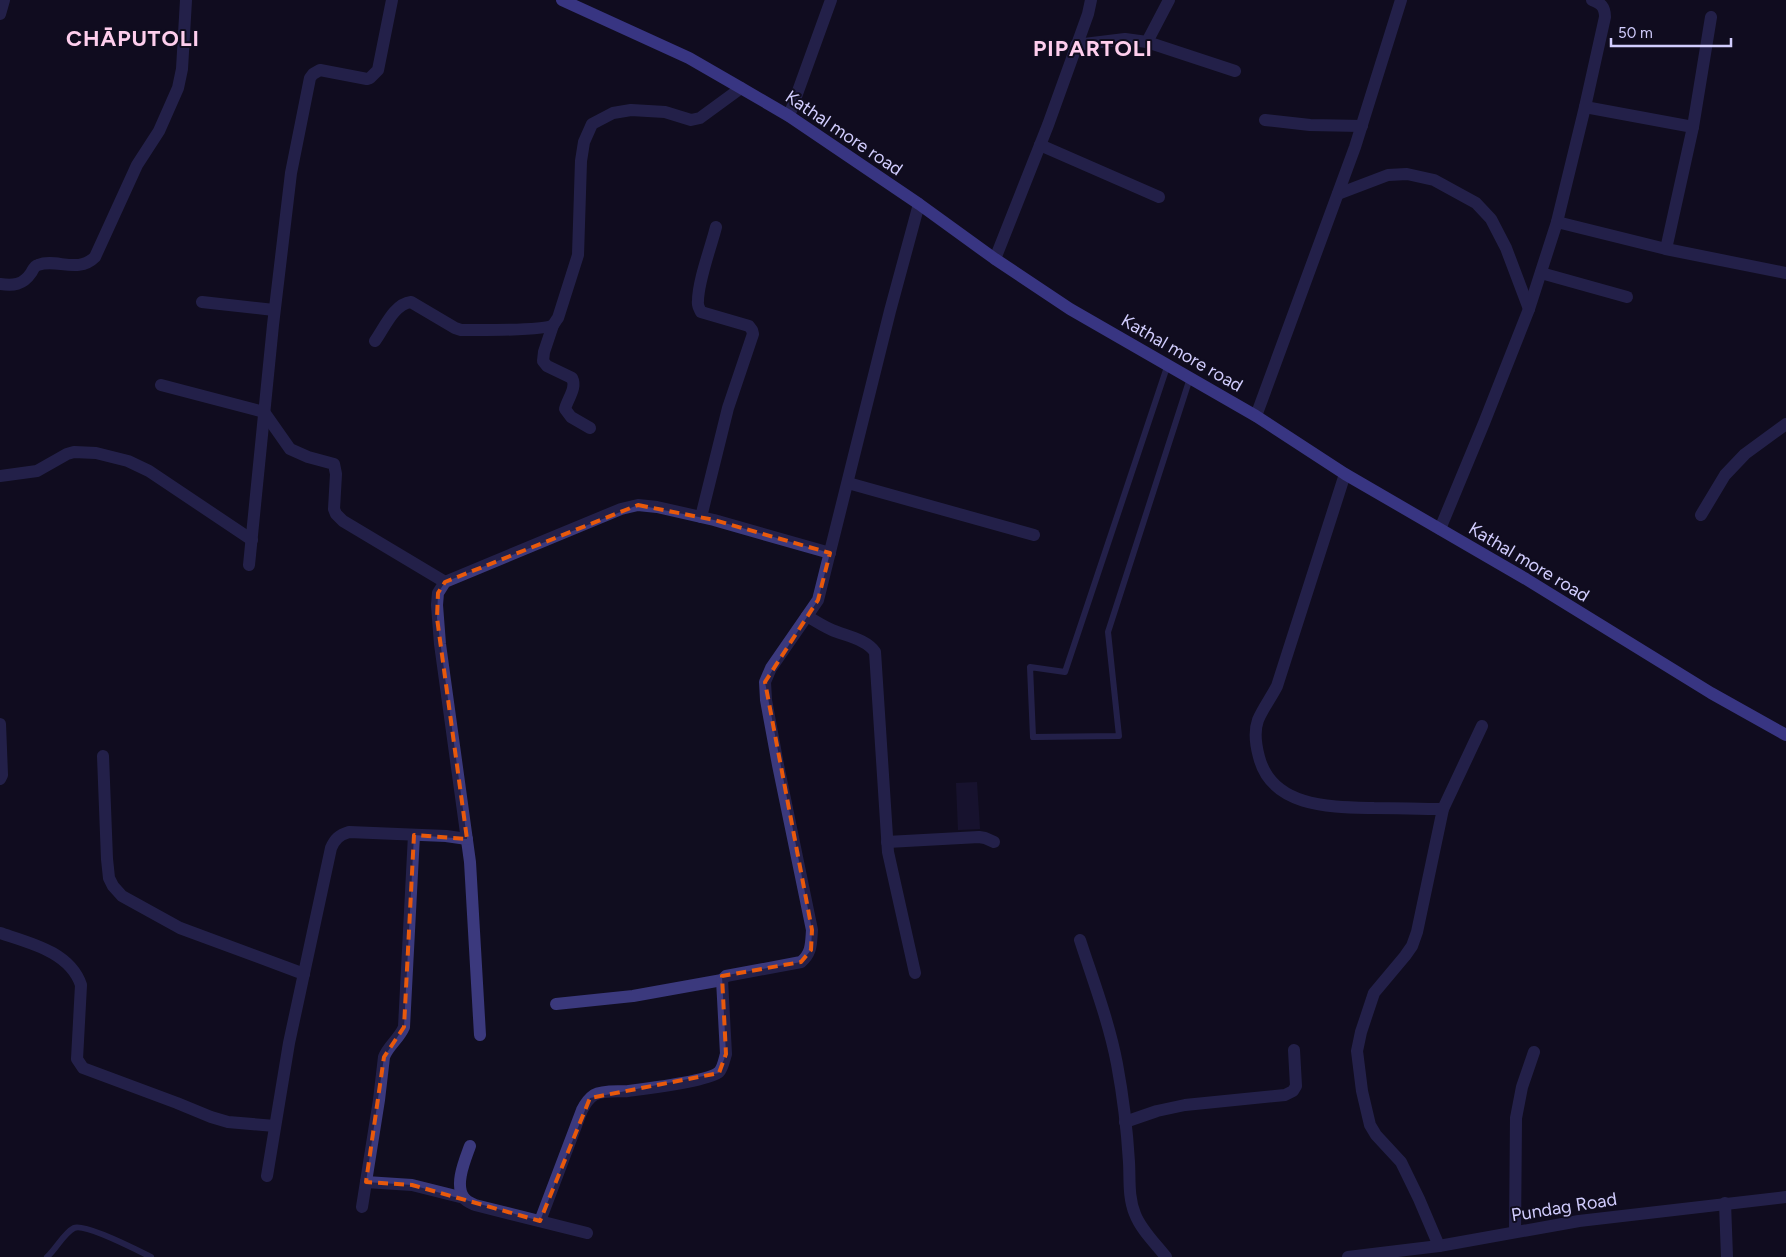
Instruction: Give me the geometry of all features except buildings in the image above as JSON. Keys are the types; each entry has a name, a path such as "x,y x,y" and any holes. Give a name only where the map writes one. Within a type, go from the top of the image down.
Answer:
{"main road":[{"name":"Kathal more road","path":"562,0 689,58 789,116 1070,309 1256,416 1345,474 1526,579 1711,693 1786,735"}],"street":[{"path":"0,14 4,0"},
{"path":"0,284 10,286 20,284 38,265 47,263 76,266 95,257 137,165 159,131 178,88 182,69 186,0"},
{"path":"249,564 274,310 290,173 310,78 320,70 367,79 373,76 378,70 392,0"},
{"path":"789,116 832,0"},
{"path":"995,259 1040,145 1091,0"},
{"path":"1147,42 1169,0"},
{"path":"1256,416 1362,126 1400,0"},
{"path":"1440,529 1529,309 1557,222 1605,17 1605,9 1600,3 1592,0"},
{"path":"1666,249 1693,127 1711,17"},
{"path":"1076,45 1126,39 1147,42 1235,71"},
{"path":"590,428 571,417 565,409 574,386 574,380 547,366 543,361 544,352 553,325 558,318 578,255 581,161 584,142 592,124 612,113 631,110 658,111 691,120 700,118 741,88"},
{"path":"1585,107 1693,127"},
{"path":"1265,120 1310,125 1362,126"},
{"path":"1040,145 1159,197"},
{"path":"1338,194 1388,175 1407,174 1434,180 1476,203 1491,219 1506,248 1529,309"},
{"path":"556,1004 633,996 722,980 726,976 801,962 811,950 812,930 778,765 766,700 765,682 771,668 818,600 919,204"},
{"path":"1557,222 1666,249 1786,273"},
{"path":"701,517 728,408 753,334 749,326 699,310 699,292 716,227"},
{"path":"1541,274 1627,297"},
{"path":"202,302 274,310"},
{"path":"375,341 399,307 404,303 412,302 461,330 528,328 553,325"},
{"path":"161,385 264,412 290,449 308,458 334,464 336,474 334,509 343,521 445,582"},
{"path":"1702,515 1725,475 1745,454 1786,424"},
{"path":"0,476 36,471 74,452 96,453 128,461 149,471 252,540"},
{"path":"1345,474 1277,686 1259,718 1257,744 1262,767 1268,778 1280,788 1292,796 1312,804 1331,807 1443,809"},
{"path":"848,483 1034,535"},
{"path":"480,1035 470,862 437,618 438,593 445,582 621,509 638,505 657,507 701,517 830,553"},
{"path":"808,616 829,629 864,643 875,652 882,784 888,852 915,974"},
{"path":"0,724 2,775 0,779"},
{"path":"1439,1246 1420,1199 1401,1162 1376,1135 1370,1125 1362,1091 1357,1051 1361,1032 1374,993 1412,946 1420,924 1443,809 1482,726"},
{"path":"104,756 107,859 112,886 122,896 180,928 304,974"},
{"path":"267,1176 289,1043 334,840 349,832 446,836 467,839"},
{"path":"362,1207 384,1057 386,1051 400,1036 404,1027 414,835"},
{"path":"887,842 979,837 994,842"},
{"path":"0,933 36,945 52,953 72,967 81,986 76,1054 77,1061 83,1068 211,1117 234,1123 275,1126"},
{"path":"1080,940 1102,1008 1116,1061 1125,1122 1129,1185 1135,1215 1166,1257"},
{"path":"540,1221 582,1110 590,1098 600,1093 630,1091 712,1076 721,1070 726,1054 722,980"},
{"path":"1125,1122 1157,1111 1185,1105 1285,1095 1293,1091 1296,1086 1294,1050"},
{"path":"1515,1232 1516,1118 1522,1087 1534,1052"},
{"path":"464,1198 461,1188 461,1170 470,1146"},
{"path":"366,1182 412,1185 464,1198 475,1204 587,1233"},
{"name":"Pundag Road","path":"1348,1257 1439,1246 1579,1221 1786,1197"},
{"path":"1725,1203 1727,1257"}],"lane":[{"path":"1168,364 1065,672 1030,667 1033,737 1119,736 1108,632 1190,378"},
{"path":"48,1257 73,1229 81,1227 92,1230 151,1257"}],"highlighted area":[{"path":"638,505 714,520 830,553 818,600 765,682 812,930 811,950 801,962 722,976 726,1054 719,1073 590,1098 540,1221 412,1185 366,1182 384,1057 404,1027 414,835 467,839 437,618 438,593 445,582"}],"district":[{"name":"CHĀPUTOLI","path":"133,38"},
{"name":"PIPARTOLI","path":"1093,48"}]}
